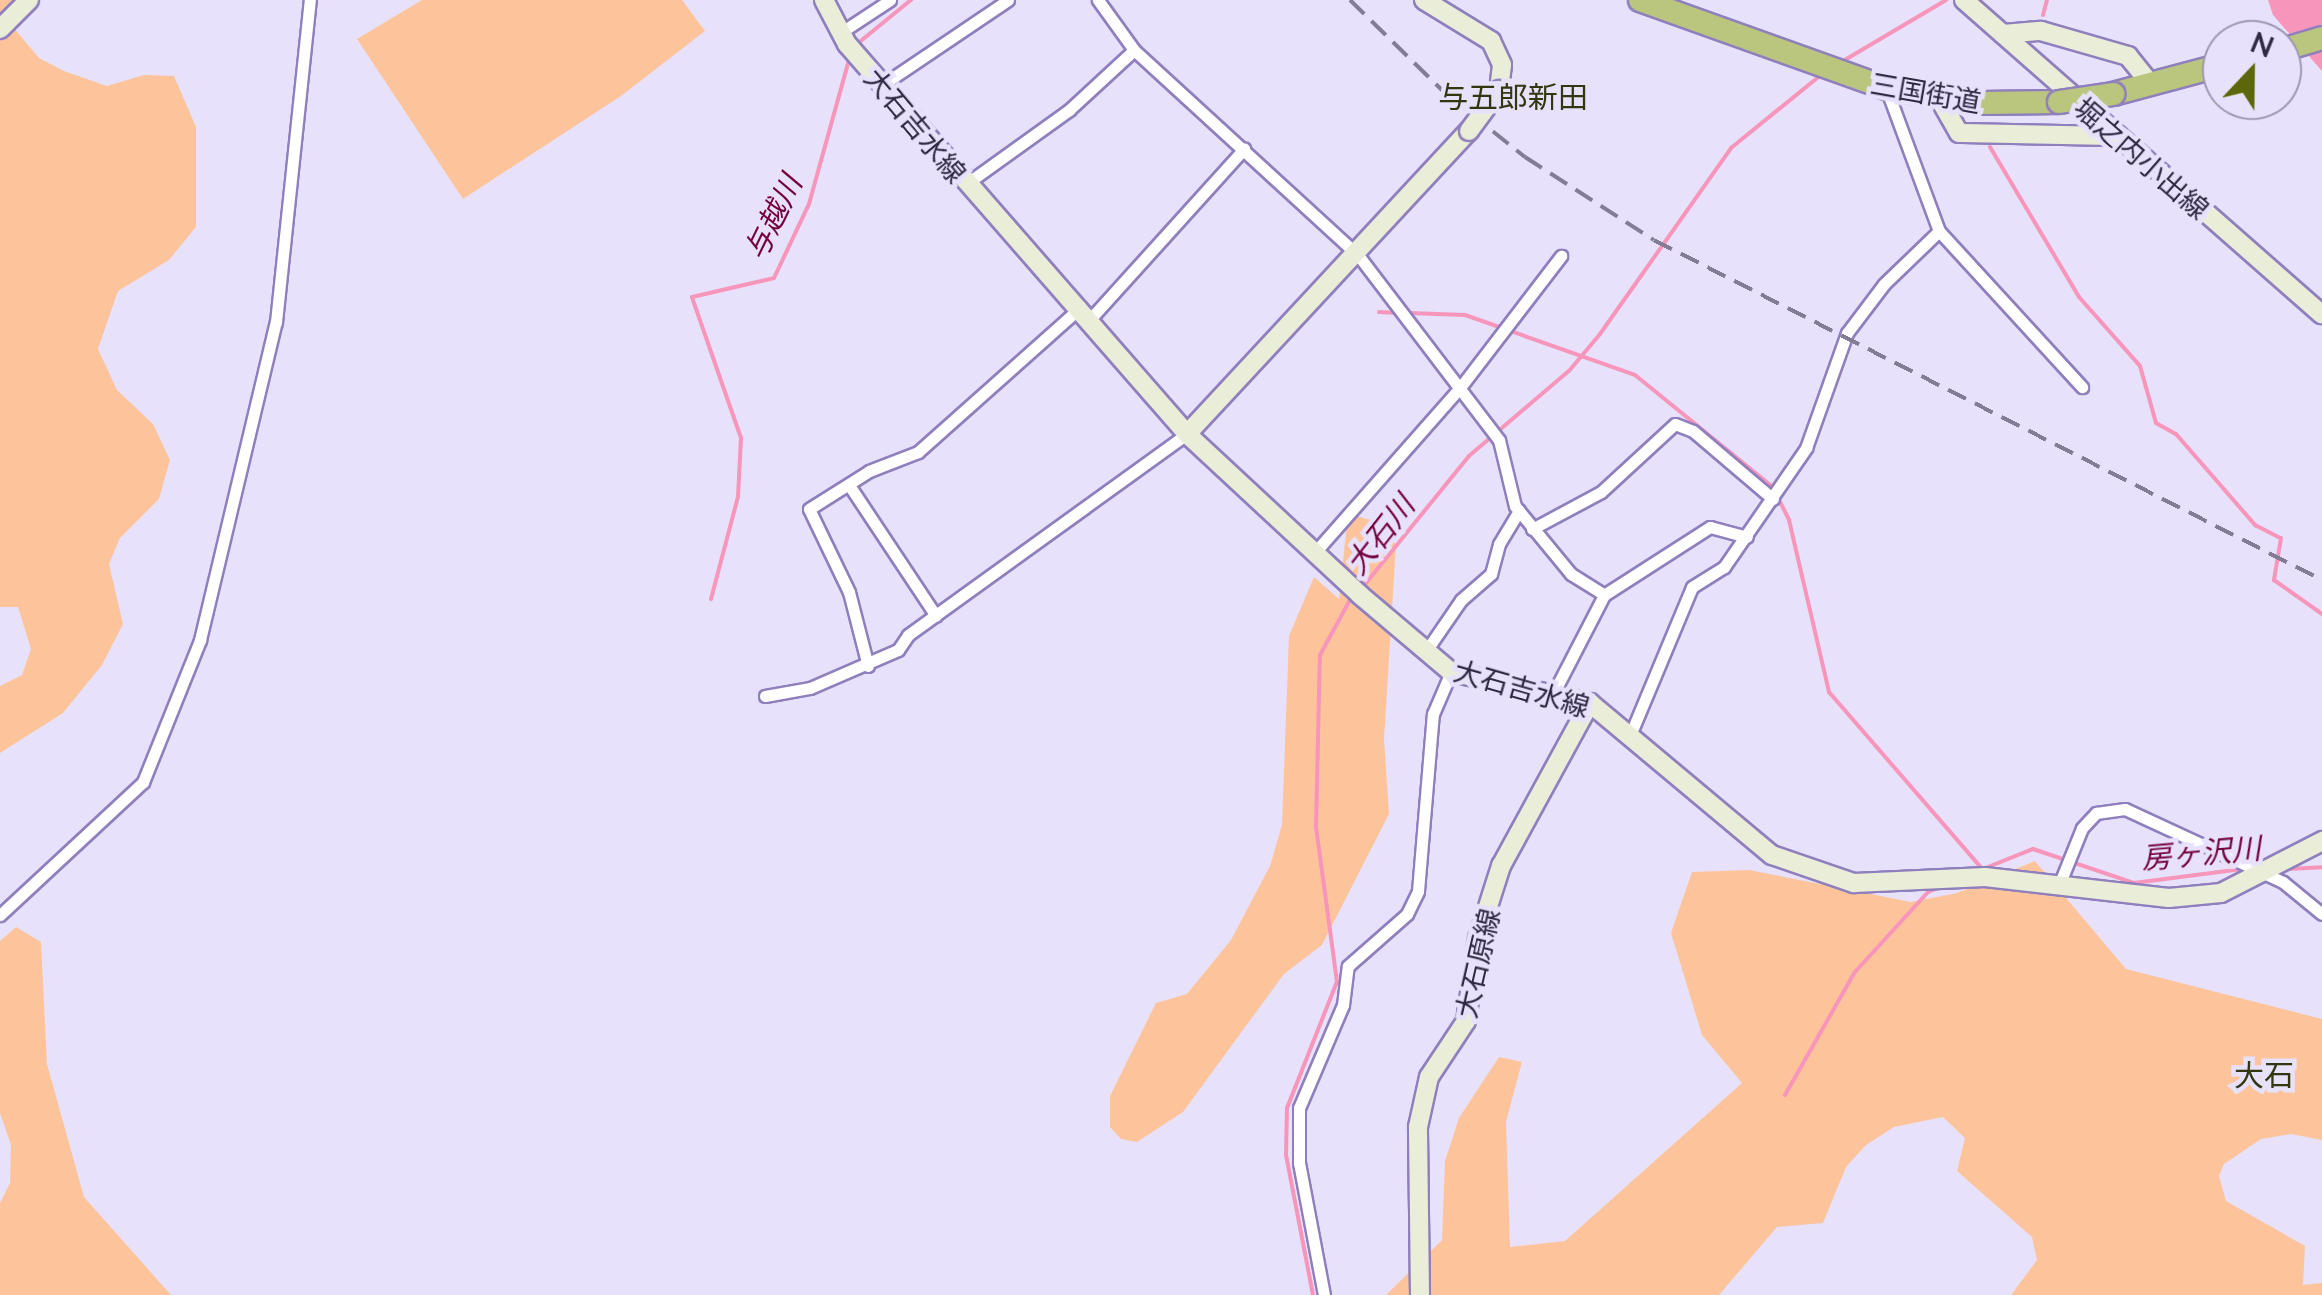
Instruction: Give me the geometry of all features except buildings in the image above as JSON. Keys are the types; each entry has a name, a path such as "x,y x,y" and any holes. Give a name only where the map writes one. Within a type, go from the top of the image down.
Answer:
{"highway":[{"name":"三国街道","path":"1640,0 1850,78 1939,98 2059,102 2112,94 2202,70"}],"main road":[{"path":"0,30 29,0"},
{"name":"大石吉水線","path":"824,0 840,33 882,84 966,184 1087,312 1188,434 1356,592 1451,672 1590,703 1772,855 1814,874 1854,884 1985,877 2169,898 2221,892 2322,841"},
{"path":"1188,434 1469,132 1498,90 1502,64 1491,41 1424,0"},
{"name":"堀之内小出線","path":"1964,0 2322,314"},
{"path":"2003,34 2041,32 2128,56 2149,82"},
{"path":"1939,98 1959,133 2093,137 2110,132"},
{"name":"大石原線","path":"1422,1295 1418,1127 1429,1077 1466,1021 1478,938 1501,866 1590,703"}],"street":[{"path":"0,916 143,782 200,640 276,322 310,0"},
{"path":"840,33 890,0"},
{"path":"882,84 1008,0"},
{"path":"1098,0 1134,50 1358,255 1499,440 1519,511 1532,529 1571,574 1604,595"},
{"path":"966,184 1069,110 1134,50"},
{"path":"1886,88 1939,231 2082,388"},
{"path":"868,666 849,592 810,509 849,485 918,452 1087,312 1244,149"},
{"path":"1631,734 1692,588 1724,567 1806,448 1847,333 1884,284 1939,231"},
{"path":"1316,551 1459,388 1561,256"},
{"path":"1532,529 1601,492 1675,424 1693,431 1773,499"},
{"path":"766,696 868,666 898,650 908,634 1188,434"},
{"path":"849,485 936,616"},
{"path":"1426,651 1461,600 1491,574 1506,528 1519,511"},
{"path":"1553,694 1604,595 1710,527 1747,538"},
{"path":"1324,1295 1299,1163 1299,1108 1343,1004 1348,966 1407,914 1418,892 1432,714 1451,672"},
{"path":"2059,886 2070,849 2105,810 2148,818 2307,896 2322,914"}],"shaded area":[{"path":"0,0 14,0 8,21 39,58 64,71 107,86 144,75 174,76 196,127 196,227 169,260 118,291 98,349 117,390 153,424 170,460 159,499 120,538 109,564 123,624 102,665 63,713 0,753 0,686 22,675 31,649 18,607 0,607"},
{"path":"422,0 682,0 705,31 621,96 463,199 357,39"},
{"path":"2268,0 2322,0 2322,71 2302,48 2302,20 2277,20"},
{"path":"1348,514 1379,522 1396,544 1384,739 1389,814 1322,945 1284,974 1183,1112 1137,1142 1121,1139 1110,1127 1110,1096 1156,1003 1187,994 1231,940 1270,866 1282,825 1289,636 1314,577 1339,599"},
{"path":"2035,861 2126,969 2322,1019 2322,1140 2291,1134 2261,1139 2224,1164 2219,1176 2226,1201 2305,1246 2303,1285 2322,1283 2322,1295 2011,1295 2037,1260 2032,1237 1957,1171 1965,1138 1943,1117 1894,1127 1866,1145 1846,1167 1823,1223 1777,1227 1719,1295 1386,1295 1442,1240 1445,1161 1459,1118 1499,1057 1522,1062 1506,1122 1510,1247 1565,1241 1742,1083 1702,1035 1671,933 1692,872 1749,870 1911,902 1957,893"},
{"path":"16,927 41,942 47,1064 84,1197 171,1295 0,1295 0,1203 10,1183 11,1145 0,1113 0,941"}],"waterway":[{"name":"与越川","path":"857,44 911,0"},
{"name":"大石川","path":"1843,61 1946,0"},
{"name":"房ヶ沢川","path":"2043,15 2047,0"},
{"name":"与越川","path":"711,599 738,497 741,438 692,297 774,278 809,204 850,56"},
{"name":"大石川","path":"1362,588 1469,456 1569,371 1600,334 1731,148 1822,74"},
{"name":"房ヶ沢川","path":"1990,147 2079,297 2140,366 2156,423 2176,434 2255,525 2281,538 2274,580 2322,614"},
{"path":"1379,312 1399,313"},
{"path":"1409,313 1465,315 1635,375 1773,487"},
{"path":"1777,496 1789,520 1829,692 1983,870"},
{"name":"大石川","path":"1313,1295 1286,1155 1287,1108 1337,982 1316,827 1320,655 1351,598"},
{"name":"房ヶ沢川","path":"1983,869 2033,849 2134,883 2242,869"},
{"name":"房ヶ沢川","path":"2287,869 2322,867"},
{"name":"房ヶ沢川","path":"1785,1095 1855,972 1928,892 1942,886"}],"railway":[{"path":"1350,0 1446,94 1525,157 1654,240 2322,580"}],"district":[{"name":"与五郎新田","path":"1513,96"},
{"name":"大石","path":"2264,1074"}]}
